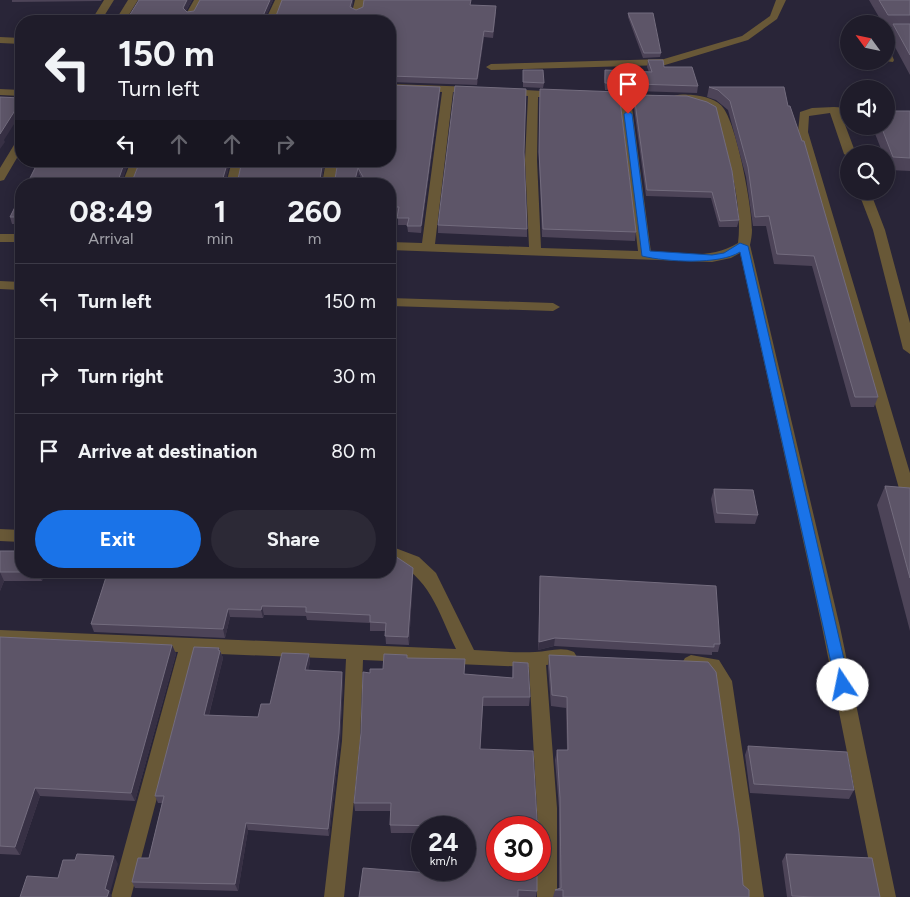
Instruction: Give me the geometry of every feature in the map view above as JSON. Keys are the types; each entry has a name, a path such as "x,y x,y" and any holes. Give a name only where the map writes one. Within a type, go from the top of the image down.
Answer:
{"street":[{"path":"100,15 110,0"},
{"path":"123,15 132,0"},
{"path":"191,14 199,0"},
{"path":"273,15 280,0"},
{"path":"357,12 360,0"},
{"path":"491,67 664,62 745,38 774,16 781,0"},
{"path":"895,31 910,31"},
{"path":"0,40 15,41"},
{"path":"396,87 570,95"},
{"path":"428,247 448,89"},
{"path":"0,92 15,93"},
{"path":"533,94 531,160 535,251"},
{"path":"588,96 696,98 711,103 721,111 744,207 746,231 744,246 831,627 886,897"},
{"path":"625,97 645,254"},
{"path":"834,110 847,145"},
{"path":"840,110 812,111 804,114 803,132 907,477 910,499"},
{"path":"0,178 15,152"},
{"path":"867,200 879,230 910,349"},
{"path":"0,238 15,238"},
{"path":"396,246 712,258 727,255 744,246"},
{"path":"0,285 15,286"},
{"path":"396,302 553,307"},
{"path":"0,535 15,536"},
{"path":"396,555 413,562 430,578 469,658"},
{"path":"1,640 188,645 469,658 537,660 554,656 582,658"},
{"path":"120,897 182,676 188,645"},
{"path":"334,897 351,741 355,652"},
{"path":"537,660 545,746 548,857 547,897"},
{"path":"677,663 710,664 717,670 722,681 754,897"}],"building":[{"path":"139,0 187,0 183,8 187,12 194,11 200,0 270,0 263,15 130,15"},
{"path":"282,0 352,0 350,7 356,10 363,7 364,0 471,0 470,5 496,6 493,32 484,31 477,79 396,76 396,15 276,15"},
{"path":"879,0 910,0 910,15 888,15"},
{"path":"628,13 653,13 661,53 644,53"},
{"path":"895,24 910,24 910,55 895,28"},
{"path":"648,60 663,60 664,67 692,67 698,86 605,83 605,70 652,72"},
{"path":"523,70 543,70 544,83 523,82"},
{"path":"396,85 440,87 421,226 407,226 409,218 397,218 399,207 396,207 396,178 364,178 358,168 356,178 335,178 337,167 396,167"},
{"path":"455,86 526,89 524,152 527,229 438,225"},
{"path":"709,87 784,87 788,106 790,106 802,141 804,141 878,397 855,397 814,256 777,254 769,216 755,217 748,167 730,101 718,90"},
{"path":"540,89 619,92 636,232 543,229 539,152"},
{"path":"634,95 687,96 716,107 732,171 739,220 720,221 712,192 647,190"},
{"path":"0,97 15,98 15,110 0,134"},
{"path":"895,111 910,111 910,158 895,157 895,145 888,145 884,135 895,135"},
{"path":"36,167 123,167 119,178 30,178"},
{"path":"138,167 226,167 223,178 133,178"},
{"path":"241,167 322,167 320,178 238,178"},
{"path":"15,207 15,217 10,217"},
{"path":"885,486 910,488 910,578"},
{"path":"714,489 753,490 758,515 717,513"},
{"path":"0,551 15,551 15,572 0,572"},
{"path":"396,557 413,568 408,637 385,636 386,623 370,622 370,615 306,612 306,607 262,606 261,610 228,609 223,629 91,624 106,578 396,578"},
{"path":"540,576 716,586 720,644 714,644 714,647 555,638 539,642"},
{"path":"0,637 172,645 131,793 35,788 15,847 0,846"},
{"path":"194,647 219,648 218,650 220,651 204,715 258,717 261,704 270,704 282,653 309,654 305,670 342,672 339,733 328,829 246,823 235,884 132,882 138,858 149,858 164,796 155,796"},
{"path":"384,654 407,655 407,658 465,659 464,674 513,678 513,662 528,663 530,697 483,697 480,749 533,751 537,816 486,816 486,881 537,881 537,891 518,890 518,897 359,897 363,868 411,872 411,881 476,881 476,816 411,816 411,825 390,825 391,803 354,803 361,733 363,672 370,673 370,669 383,669"},
{"path":"549,655 708,662 716,672 739,833 743,885 749,890 749,897 563,897 563,890 555,890 561,888 560,798 557,750 568,750 567,697 552,695"},
{"path":"748,746 847,752 854,790 754,784"},
{"path":"77,854 114,856 105,889 109,891 107,897 20,897 27,876 58,878 63,860 75,860"},
{"path":"786,854 872,858 880,897 792,896"}],"route":[{"path":"628,114 645,254 712,258 727,255 744,246 843,685"}]}
